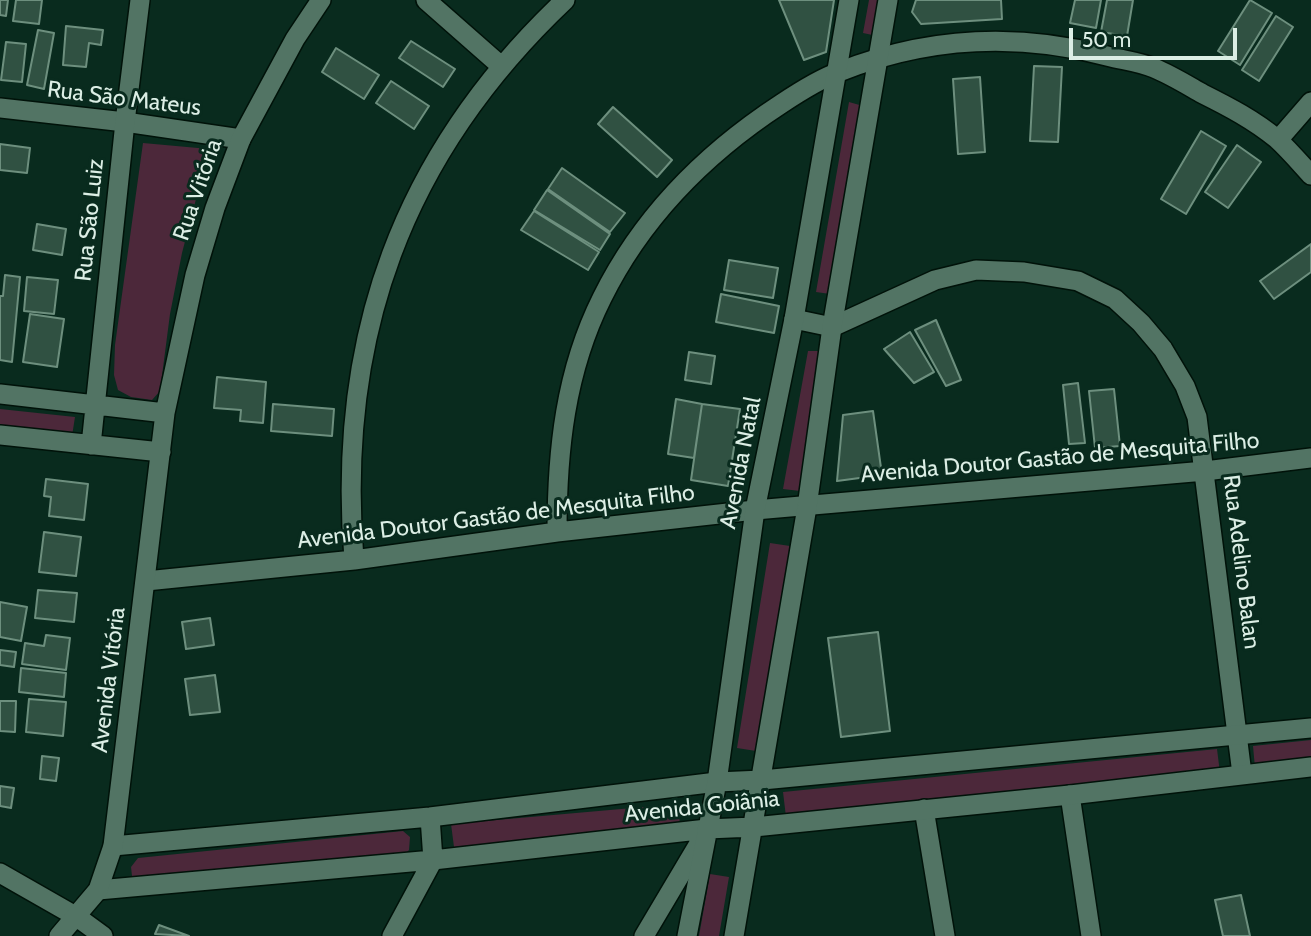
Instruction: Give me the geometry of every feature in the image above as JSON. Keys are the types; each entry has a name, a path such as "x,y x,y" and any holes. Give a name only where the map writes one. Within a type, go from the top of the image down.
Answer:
{"street":[{"name":"Rua São Luiz","path":"91,445 140,0"},
{"name":"Rua Vitória","path":"165,413 195,275 215,208 241,139 295,40 321,0"},
{"path":"426,0 501,66"},
{"path":"354,560 350,512 353,416 368,332 384,275 401,230 433,165 472,104 534,29 565,0"},
{"name":"Avenida Natal","path":"687,936 717,782 755,510 794,319 849,0"},
{"path":"734,936 807,507 832,327 888,0"},
{"path":"557,532 558,458 572,376 584,338 620,264 652,219 698,168 762,116 836,72 877,58 945,42 990,40 1046,43 1098,54 1153,68 1242,114 1278,140 1311,175"},
{"path":"1278,140 1311,102"},
{"name":"Rua São Mateus","path":"0,108 241,139"},
{"name":"Rua Adelino Balan","path":"832,327 935,280 975,270 1024,272 1077,281 1115,299 1141,323 1163,349 1185,386 1197,417 1242,774"},
{"path":"794,319 832,327"},
{"path":"0,394 165,413"},
{"name":"Avenida Vitória","path":"59,936 98,890 113,846 165,413"},
{"path":"0,435 161,452"},
{"name":"Avenida Doutor Gastão de Mesquita Filho","path":"146,581 354,560 557,532 755,510 1205,471 1311,458"},
{"name":"Avenida Goiânia","path":"113,846 430,817 717,782 1311,728"},
{"name":"Avenida Goiânia","path":"98,890 433,860 707,829 754,827 1070,795 1311,767"},
{"path":"1070,795 1091,936"},
{"path":"924,809 945,936"},
{"path":"392,936 433,860 430,817"},
{"path":"644,936 707,829"},
{"path":"0,873 77,917 103,936"}],"shaded area":[{"path":"869,0 884,0 877,36 863,33"},
{"path":"849,102 863,106 830,294 816,292"},
{"path":"143,143 209,149 182,253 170,314 160,391 152,400 131,397 118,390 114,375 115,345"},
{"path":"808,351 822,351 800,491 783,489"},
{"path":"0,409 75,417 72,436 0,428"},
{"path":"770,543 790,546 756,751 737,748"},
{"path":"1311,740 1311,762 1255,768 1253,746"},
{"path":"1217,749 1220,773 786,817 783,792"},
{"path":"678,804 680,826 454,847 451,824"},
{"path":"403,831 410,837 409,850 403,856 141,883 132,876 131,867 138,858"},
{"path":"710,874 729,877 719,936 699,936"}],"building":[{"path":"0,0 8,0 6,16 0,15"},
{"path":"16,0 42,0 39,24 13,21"},
{"path":"779,0 834,0 826,52 804,60"},
{"path":"916,0 1001,0 1002,19 921,24 912,12"},
{"path":"1075,0 1101,0 1096,28 1070,23"},
{"path":"1107,0 1133,0 1127,36 1101,32"},
{"path":"1250,0 1272,13 1240,65 1218,51"},
{"path":"1276,16 1293,27 1259,81 1242,70"},
{"path":"66,26 103,30 101,45 89,43 86,67 63,65"},
{"path":"38,30 54,33 44,89 27,85"},
{"path":"411,41 455,69 443,87 399,58"},
{"path":"6,42 26,44 22,82 1,80"},
{"path":"336,48 379,75 364,99 322,72"},
{"path":"1034,66 1062,67 1058,142 1030,141"},
{"path":"980,77 985,152 958,154 953,79"},
{"path":"391,81 429,106 414,129 376,103"},
{"path":"613,107 672,160 657,177 598,124"},
{"path":"1201,131 1226,146 1186,214 1161,199"},
{"path":"0,144 30,148 27,173 0,170"},
{"path":"1237,145 1261,162 1228,208 1205,192"},
{"path":"562,168 625,213 610,232 548,189"},
{"path":"547,190 610,234 600,250 534,210"},
{"path":"534,211 599,252 588,270 521,230"},
{"path":"37,224 66,229 62,255 33,250"},
{"path":"1311,244 1311,272 1274,299 1260,281"},
{"path":"729,260 778,268 773,298 724,290"},
{"path":"5,275 20,277 12,362 0,360 0,296 3,296"},
{"path":"27,277 58,280 54,314 24,311"},
{"path":"721,294 779,306 774,333 716,322"},
{"path":"30,314 64,319 57,367 23,362"},
{"path":"936,320 961,380 946,386 915,330"},
{"path":"910,332 934,372 914,383 884,349"},
{"path":"689,352 715,356 711,384 685,380"},
{"path":"217,377 266,382 263,423 240,421 241,410 214,408"},
{"path":"1078,383 1085,443 1069,444 1063,385"},
{"path":"1114,389 1120,446 1095,448 1089,391"},
{"path":"676,399 702,404 694,458 668,454"},
{"path":"273,404 334,409 332,436 271,431"},
{"path":"702,404 740,409 728,486 691,480"},
{"path":"873,411 882,475 837,481 843,415"},
{"path":"46,479 88,484 84,520 49,516 51,497 44,496"},
{"path":"44,532 81,537 76,576 39,572"},
{"path":"38,590 77,593 74,622 35,618"},
{"path":"0,602 27,607 21,641 0,637"},
{"path":"210,618 214,645 186,649 182,622"},
{"path":"878,632 890,731 841,737 828,638"},
{"path":"46,635 70,638 66,670 22,664 25,643 44,646"},
{"path":"0,650 16,652 14,667 0,665"},
{"path":"21,668 66,673 64,697 19,692"},
{"path":"215,675 220,712 190,715 185,679"},
{"path":"29,699 66,702 63,736 26,732"},
{"path":"0,701 16,701 15,732 0,731"},
{"path":"42,756 59,758 56,781 40,779"},
{"path":"0,786 14,788 11,808 0,806"},
{"path":"1241,895 1250,936 1223,936 1215,900"},
{"path":"159,925 189,936 155,934"}]}
